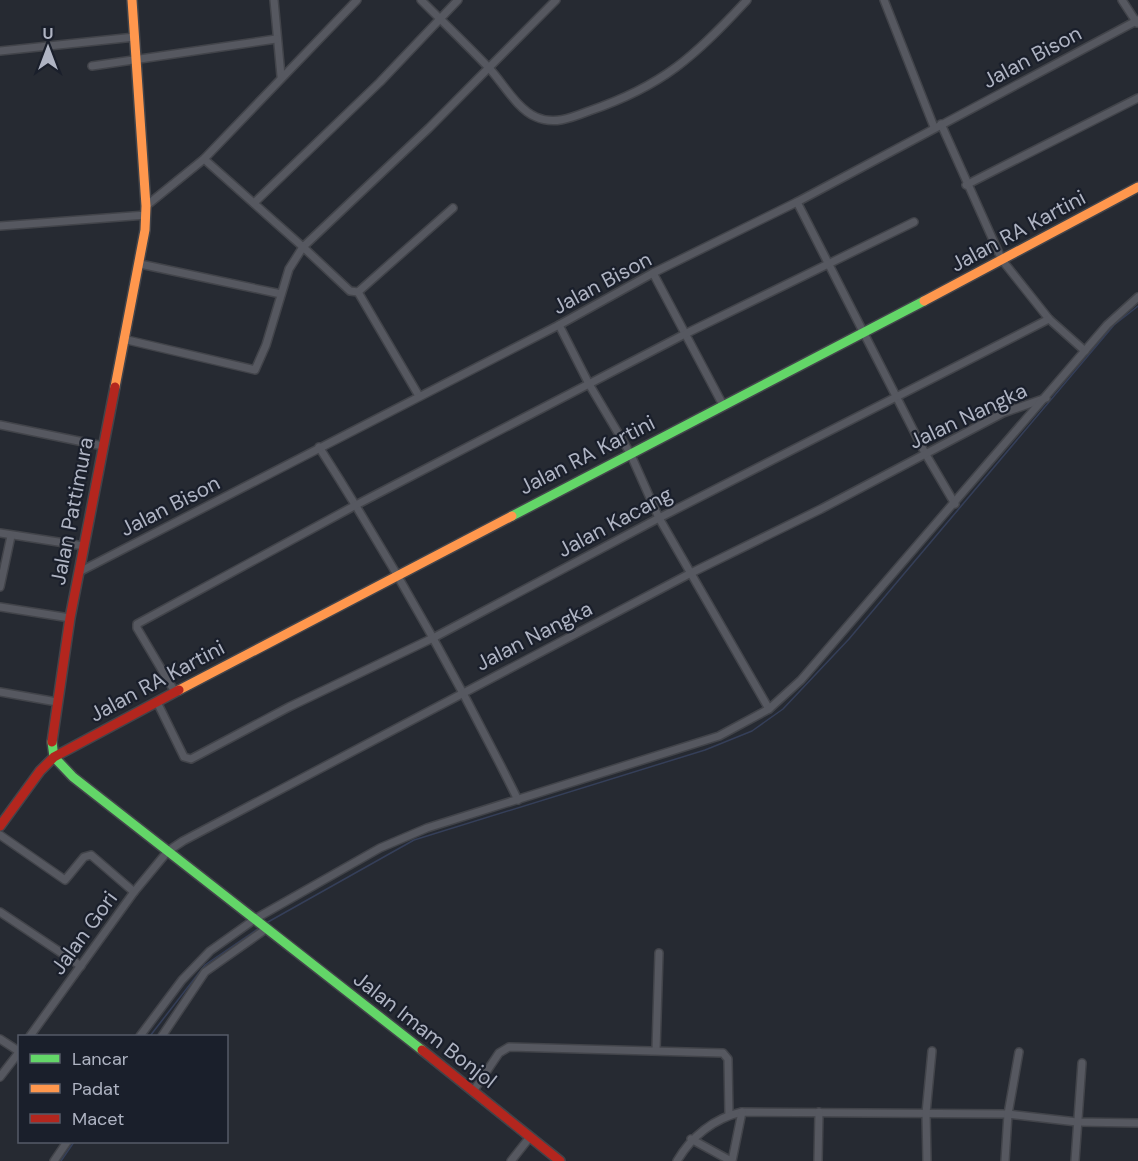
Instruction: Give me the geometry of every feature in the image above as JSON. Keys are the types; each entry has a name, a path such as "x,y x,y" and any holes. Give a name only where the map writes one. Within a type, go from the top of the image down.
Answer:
{"main road":[{"name":"Jalan Pattimura","path":"54,757 52,738 70,618 123,339 140,264 146,211 132,0"},
{"name":"Jalan RA Kartini","path":"0,825 40,771 54,757 398,573 863,334 1138,186"},
{"path":"54,757 65,771 266,928"},
{"name":"Jalan Imam Bonjol","path":"266,928 474,1090 560,1161"}],"street":[{"path":"274,0 281,76"},
{"path":"0,226 146,211 204,159 281,76 357,0"},
{"path":"421,0 489,68 525,109 535,117 550,121 564,120 626,99 680,67 747,0"},
{"path":"254,203 380,82 458,0"},
{"path":"123,339 255,370 266,345 289,269 303,247 489,68 556,0"},
{"path":"884,0 937,126 1002,260 1049,319 1085,351"},
{"path":"1122,0 1137,22"},
{"name":"Jalan Bison","path":"79,572 559,325 653,273 797,202 1137,22"},
{"path":"0,51 135,37"},
{"path":"92,66 276,39"},
{"path":"966,185 1138,98"},
{"path":"204,159 350,291 358,292 453,208"},
{"path":"797,202 895,397 955,504"},
{"path":"175,692 137,624 356,505 685,334 829,266 914,222"},
{"path":"140,264 281,294"},
{"path":"653,273 723,405"},
{"path":"358,292 419,396"},
{"path":"1046,398 1117,314 1138,297"},
{"name":"Jalan Kacang","path":"157,702 184,757 190,759 198,756 289,707 433,638 659,518 1049,319"},
{"path":"559,325 589,384 630,453 659,518 769,709"},
{"name":"Jalan Nangka","path":"168,851 464,691 691,573 1014,409 1046,398"},
{"name":"Jalan Nangka","path":"141,1035 192,968 255,920 410,834 718,736 769,709 801,680 1046,398"},
{"path":"0,425 103,446"},
{"path":"319,447 398,573 464,691 518,800"},
{"path":"0,533 84,546"},
{"path":"0,587 11,536"},
{"path":"0,607 70,618"},
{"path":"0,692 57,702"},
{"path":"0,835 63,880 68,880 84,857 91,855 134,891"},
{"name":"Jalan Gori","path":"31,1035 134,891 168,851"},
{"path":"0,912 81,966"},
{"path":"163,1035 205,972 266,928"},
{"path":"656,1050 659,953"},
{"path":"0,1039 18,1050"},
{"path":"474,1090 499,1053 506,1048 656,1050 726,1055 729,1115"},
{"path":"927,1161 926,1113 932,1051"},
{"path":"0,1077 18,1052"},
{"path":"1005,1161 1008,1114 1019,1052"},
{"path":"1075,1161 1082,1063"},
{"path":"692,1139 731,1161 742,1112"},
{"path":"677,1161 692,1139 729,1115 742,1112 1008,1114 1077,1122 1138,1123"},
{"path":"818,1161 819,1113"},
{"path":"511,1161 530,1137"},
{"path":"54,1161 66,1143"}],"waterway":[{"path":"268,922 414,840 705,750 752,731 783,709 849,639 1114,325 1138,306"},
{"path":"151,1035 205,965 259,928"},
{"path":"61,1161 73,1143"}],"traffic: fast":[{"path":"512,516 924,301"},
{"path":"52,742 54,757 73,777 422,1050"}],"traffic: slow":[{"path":"115,387 145,230 146,206 132,0"},
{"path":"924,301 1138,187"},
{"path":"179,690 512,516"}],"traffic: jam":[{"path":"52,742 70,618 115,387"},
{"path":"0,826 40,771 54,757 179,690"},
{"path":"422,1050 560,1161"}]}
